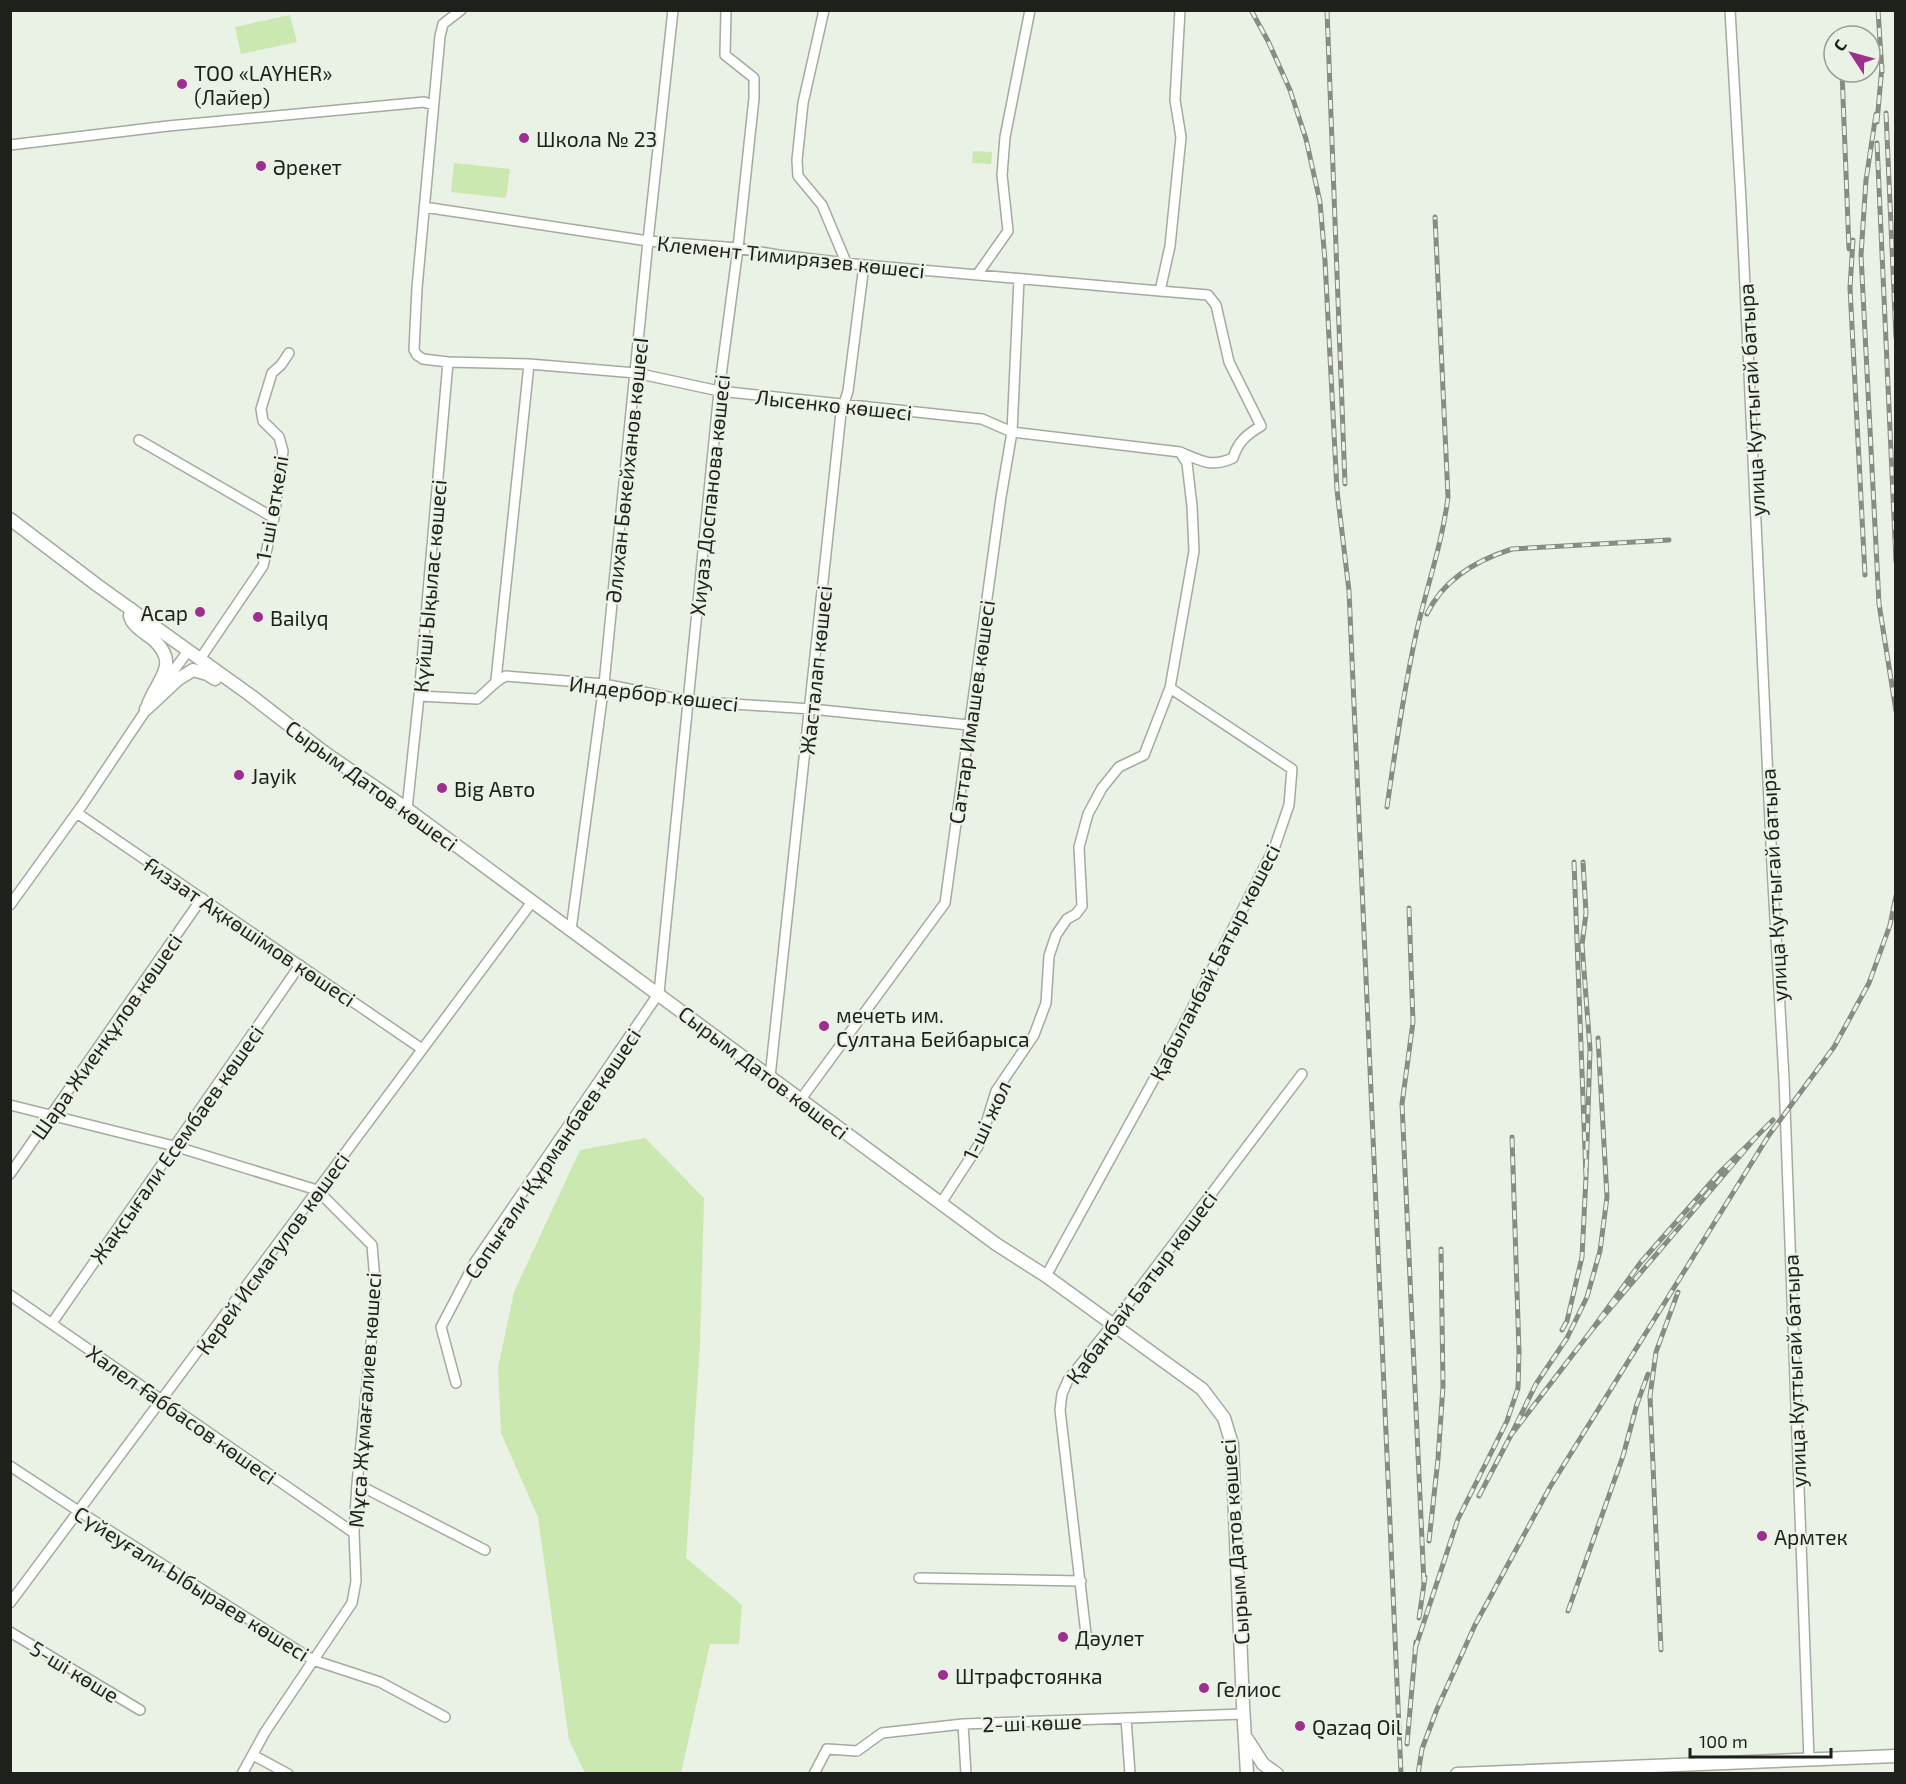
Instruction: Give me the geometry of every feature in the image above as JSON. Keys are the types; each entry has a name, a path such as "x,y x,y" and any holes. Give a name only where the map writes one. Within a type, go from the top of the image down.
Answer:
{"main road":[{"name":"Сырым Датов көшесі","path":"10,519 250,695 325,753 407,809 659,993 996,1244 1046,1276 1202,1389 1224,1418 1232,1444 1247,1773"},
{"path":"131,609 132,621 160,646 166,655 168,664 146,709"},
{"path":"146,709 177,680 193,670 207,674 233,693 241,696 250,695"},
{"path":"1245,1736 1263,1764 1277,1773"},
{"path":"1457,1773 1896,1756"}],"street":[{"path":"424,207 440,36 443,24 461,10"},
{"name":"Әлихан Бөкейханов көшесI","path":"571,930 604,684 673,10"},
{"name":"Хиуаз Доспанова көшесі","path":"659,993 719,391 738,248 754,98 754,78 725,55 726,10"},
{"path":"824,10 803,103 796,159 798,176 822,205 846,262"},
{"path":"977,275 1008,231 1002,175 1005,137 1030,10"},
{"path":"1180,10 1175,100 1180,137 1170,246 1160,291 1208,295 1216,305 1229,362 1261,426 1246,435 1237,446 1233,459 1219,464 1205,462 1180,452"},
{"name":"улица Куттыгай батыра","path":"1730,10 1742,201 1784,1079 1809,1760"},
{"path":"10,145 236,118 424,102 434,105"},
{"name":"Клемент Тимирязев көшесі","path":"424,207 648,241 738,248 864,265 1160,291"},
{"name":"Лысенко көшесі","path":"424,207 414,339 414,350 423,359 448,362 529,364 636,374 719,391 982,419 1012,432 1180,452"},
{"name":"Жасталап көшесі","path":"770,1077 841,413 848,391 864,265"},
{"name":"Саттар Имашев көшесі","path":"801,1100 945,903 1012,432 1019,279"},
{"name":"1-ші өткелі","path":"200,659 263,566 274,518 283,451 279,437 263,421 261,409 272,373 289,353"},
{"name":"Күйші Ықылас көшесі","path":"407,809 448,362"},
{"path":"419,696 477,699 496,680 529,364"},
{"path":"139,440 274,518"},
{"path":"1170,688 1194,551 1187,463 1180,452"},
{"path":"10,905 77,813 146,709 188,651"},
{"name":"Индербор көшесі","path":"496,680 506,676 604,684 688,701 811,709 969,724"},
{"name":"1-ші жол","path":"941,1203 981,1143 996,1091 1035,1035 1046,1003 1049,956 1056,935 1067,919 1076,914 1082,906 1079,847 1088,814 1102,788 1119,767 1144,756 1170,688"},
{"name":"Қабыланбай Батыр көшесі","path":"1046,1276 1181,1030 1275,846 1289,805 1292,769 1170,688"},
{"name":"Ғиззат Ақкөшімов көшесi","path":"77,813 422,1050"},
{"name":"Шара Жиенқұлов көшесі","path":"10,1174 201,898"},
{"name":"Керей Исмагулов көшесі","path":"10,1603 532,902"},
{"name":"Жақсығали Есембаев көшесi","path":"52,1323 300,965"},
{"name":"Сопығали Құрманбаев көшесі","path":"456,1383 441,1327 475,1262 659,993"},
{"name":"Қабанбай Батыр көшесі","path":"1086,1634 1060,1410 1062,1394 1068,1380 1302,1074"},
{"name":"Мұса Жұмағалиев көшесі","path":"10,1105 174,1146 317,1190 372,1245 376,1293 357,1484 354,1533 356,1581 352,1603 265,1732 242,1773"},
{"name":"Халел Ғаббасов көшесі","path":"10,1295 354,1533"},
{"name":"Сүйеуғали Ыбыраев көшесi","path":"10,1466 314,1660 380,1682 445,1717"},
{"path":"357,1484 485,1550"},
{"path":"919,1578 1081,1581"},
{"name":"5-шi көше","path":"10,1632 140,1710"},
{"name":"2-ші көше","path":"814,1773 827,1749 857,1751 882,1733 963,1724 1243,1714"},
{"path":"1126,1718 1130,1773"},
{"path":"963,1724 966,1773"},
{"path":"253,1755 288,1773"}],"green space":[{"path":"290,15 297,42 241,54 235,27"},
{"path":"973,151 992,152 991,164 972,163"},
{"path":"454,163 510,169 506,198 451,192"},
{"path":"645,1138 704,1198 700,1345 686,1558 742,1605 739,1644 710,1644 681,1773 585,1773 569,1740 538,1517 501,1433 498,1368 514,1292 580,1150"}],"railway":[{"path":"1251,10 1290,90 1306,139 1320,202 1337,490 1349,591 1401,1774"},
{"path":"1327,10 1345,484"},
{"path":"1878,10 1879,24"},
{"path":"1842,84 1849,249"},
{"path":"1877,122 1880,84"},
{"path":"1886,113 1896,338"},
{"path":"1876,114 1866,180 1861,255 1879,604 1896,711"},
{"path":"1877,143 1896,562"},
{"path":"1387,807 1411,660 1442,533 1448,497 1435,217"},
{"path":"1853,240 1850,288 1865,575"},
{"path":"1427,614 1442,591 1462,573 1486,559 1512,549 1669,540"},
{"path":"1574,862 1586,1177 1590,1049 1582,945 1586,913 1583,862"},
{"path":"1418,1774 1422,1749 1437,1709 1475,1625 1550,1487 1769,1135 1834,1047 1869,983 1890,925 1896,896"},
{"path":"1409,908 1413,1022 1402,1104 1424,1584"},
{"path":"1591,1331 1511,1435 1536,1384 1567,1338 1587,1297 1600,1251 1607,1197 1598,1038"},
{"path":"1757,1136 1721,1171 1641,1262 1591,1331 1773,1120"},
{"path":"1415,1649 1458,1519 1507,1421 1518,1388 1519,1352 1512,1137"},
{"path":"1562,1330 1567,1321 1582,1257 1586,1177"},
{"path":"1429,1541 1443,1386 1441,1249"},
{"path":"1661,1650 1650,1396 1656,1352 1678,1292"},
{"path":"1568,1611 1623,1456 1648,1374"},
{"path":"1479,1496 1511,1435"},
{"path":"1419,1618 1425,1577"},
{"path":"1407,1744 1416,1642"}],"place":[{"name":"ТОО «LAYHER» (Лайер)","path":"182,84"},
{"name":"Школа № 23","path":"524,138"},
{"name":"Әрекет","path":"261,166"},
{"name":"Асар","path":"200,612"},
{"name":"Bailyq","path":"258,617"},
{"name":"Jayik","path":"239,775"},
{"name":"Big Авто","path":"442,788"},
{"name":"мечеть им. Султана Бейбарыса","path":"824,1026"},
{"name":"Армтек","path":"1762,1536"},
{"name":"Дәулет","path":"1063,1637"},
{"name":"Штрафстоянка","path":"943,1675"},
{"name":"Гелиос","path":"1204,1688"},
{"name":"Qazaq Oil","path":"1300,1726"}]}
